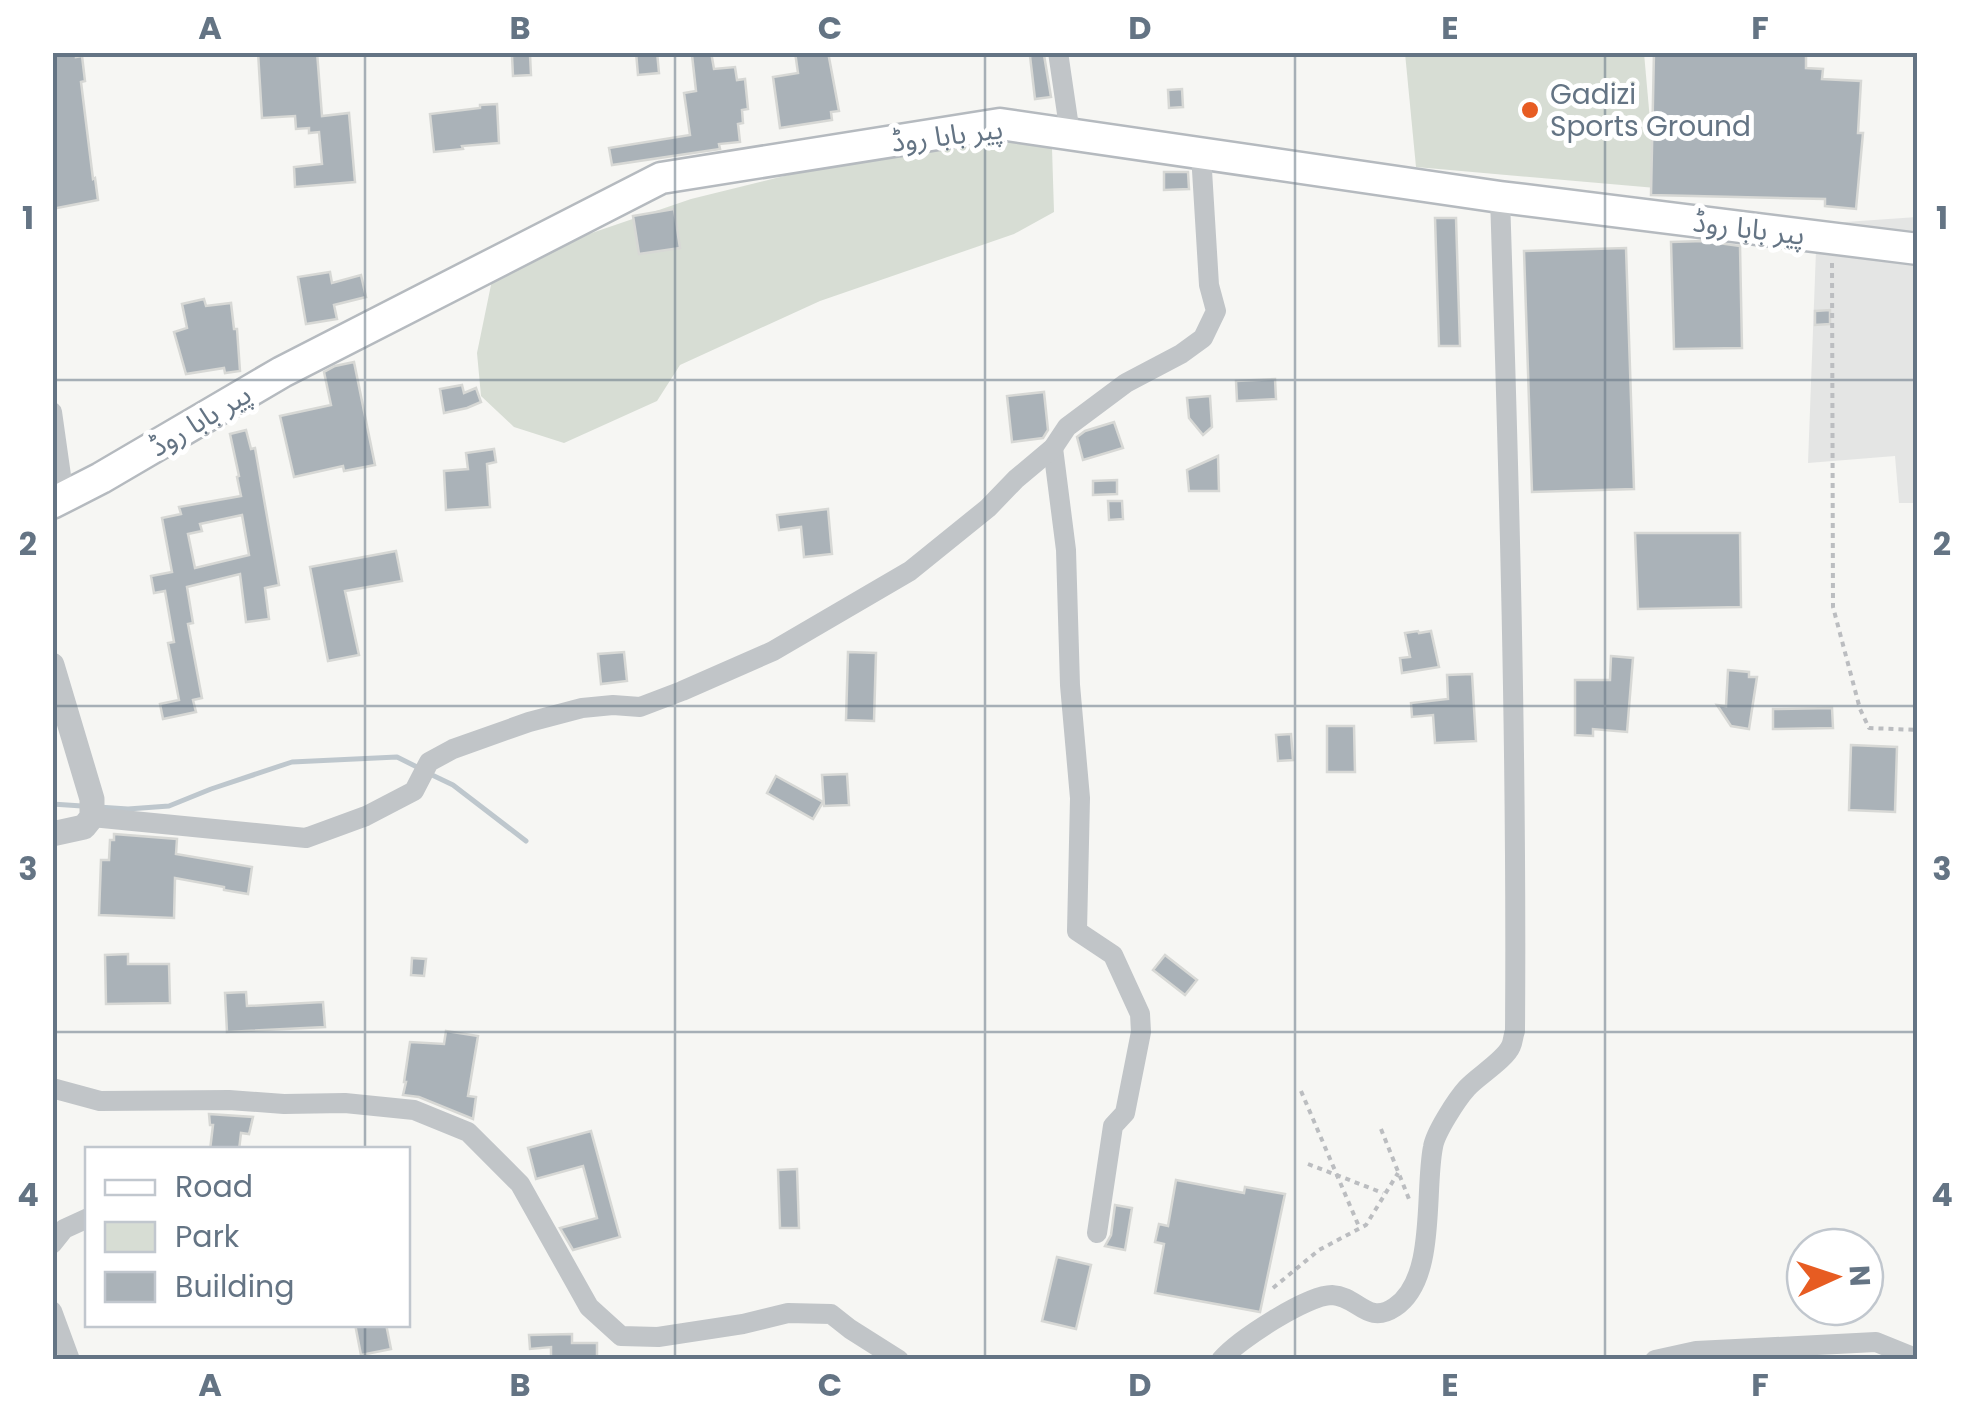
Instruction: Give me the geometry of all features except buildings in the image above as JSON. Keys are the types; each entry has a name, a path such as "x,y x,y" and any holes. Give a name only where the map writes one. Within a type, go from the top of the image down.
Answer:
{"main road":[{"name":"پیر بابا روڈ","path":"58,500 282,372 661,178 1000,124 1500,197 1918,249"}],"street":[{"path":"1058,52 1070,134"},
{"path":"92,815 306,838 366,816 414,791 428,762 453,749 582,708 640,706 682,691 773,651 910,571 988,508 1053,448 1068,427 1126,384 1203,338 1216,311 1209,285 1201,154"},
{"path":"1221,1360 1258,1328 1315,1299 1331,1295 1348,1299 1366,1312 1378,1314 1395,1307 1412,1290 1422,1266 1433,1143 1464,1090 1510,1049 1514,1031 1516,837 1500,197"},
{"path":"52,412 58,500"},
{"path":"1053,448 1066,550 1070,685 1080,798 1078,932 1113,956 1140,1014 1124,1113 1113,1126 1098,1233"},
{"path":"52,665 92,799 92,815 84,827 52,834"},
{"path":"52,1088 100,1101 345,1103 414,1110 468,1132 520,1184 589,1307 621,1336 658,1338 788,1313 831,1314 899,1360"},
{"path":"52,1244 64,1229 85,1219"},
{"path":"52,1311 70,1360"},
{"path":"1656,1360 1696,1350 1876,1342 1918,1360"}],"path":[{"path":"1832,238 1834,607 1860,709 1869,728 1918,730"},
{"path":"1301,1091 1360,1228"},
{"path":"1381,1129 1407,1198 1426,1212"},
{"path":"1308,1164 1385,1194"},
{"path":"1273,1288 1319,1250 1366,1225 1398,1173"}],"shaded area":[{"path":"1917,217 1917,503 1899,503 1895,456 1808,463 1817,224"}],"green space":[{"name":"Gadizi Sports Ground","path":"1405,53 1644,53 1656,188 1416,167"},
{"path":"1004,140 1052,148 1054,212 1014,234 820,301 680,365 657,401 564,443 514,427 481,396 477,353 492,280 545,249 691,199 833,164"}],"waterway":[{"path":"98,807 169,806 292,762 397,757 421,769"},
{"path":"430,774 453,785 526,841"},
{"path":"52,804 82,806"}],"place":[{"name":"Gadizi Sports Ground","path":"1530,110"}]}
